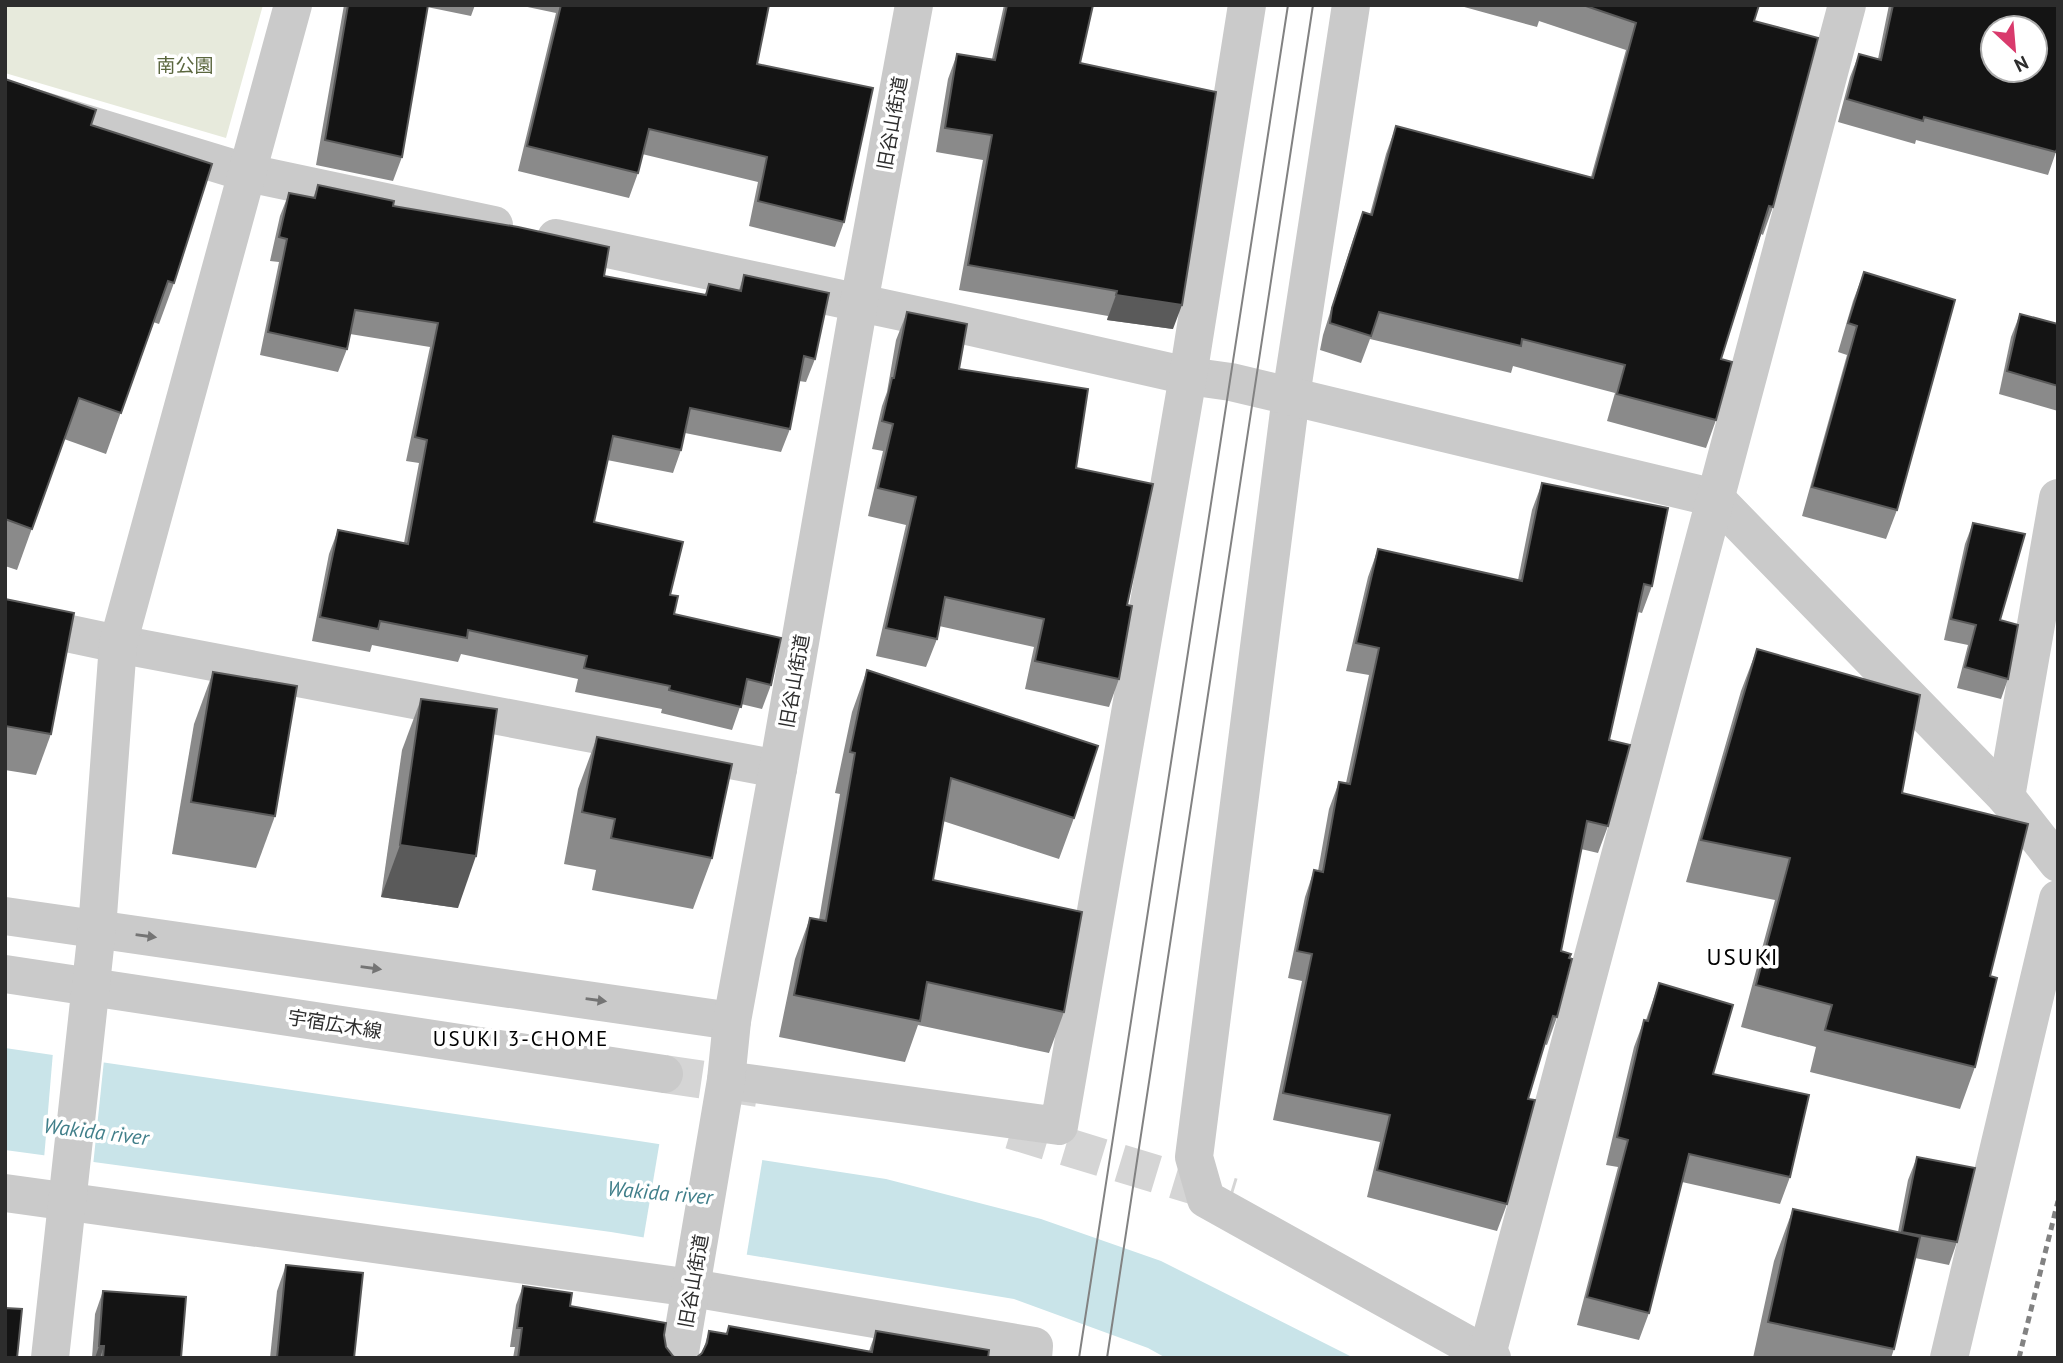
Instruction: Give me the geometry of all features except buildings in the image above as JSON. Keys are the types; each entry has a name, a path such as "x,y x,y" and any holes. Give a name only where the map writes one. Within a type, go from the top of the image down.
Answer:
{"street":[{"path":"50,1358 97,929 118,644 293,5"},
{"name":"旧谷山街道","path":"679,1358 718,1134 732,1021 914,5"},
{"path":"726,1080 1059,1126 1188,376 1247,5"},
{"path":"1351,5 1291,396 1194,1157 1206,1199 1488,1357 1847,5"},
{"path":"5,99 248,173 1188,376 1231,382 1715,499 2006,797 2058,863"},
{"path":"2006,797 2058,498"},
{"path":"5,620 118,644 778,769"},
{"path":"1949,1358 2058,899"},
{"path":"5,916 732,1021"},
{"name":"宇宿広木線","path":"5,974 664,1074"},
{"path":"5,1193 68,1184 694,1273 1034,1346 1033,1358"}],"green space":[{"name":"南公園","path":"5,5 263,5 226,138 5,73"}],"water":[{"name":"Wakida river","path":"5,1048 886,1179 1041,1219 1161,1261 1354,1358 1166,1358 1148,1348 1014,1299 611,1232 5,1150"}],"pier":[{"path":"53,1052 104,1060 93,1166 44,1159"},
{"path":"660,1140 763,1156 746,1259 643,1241"}],"tunnel":[{"path":"664,1074 759,1088"},
{"path":"1011,1130 1232,1197"}],"tram line":[{"path":"1079,1358 1288,5"},
{"path":"1107,1358 1313,5"}],"railway":[{"path":"2019,1358 2058,1201"}],"district":[{"name":"USUKI","path":"1743,957"},
{"name":"USUKI 3-CHOME","path":"521,1039"}]}
